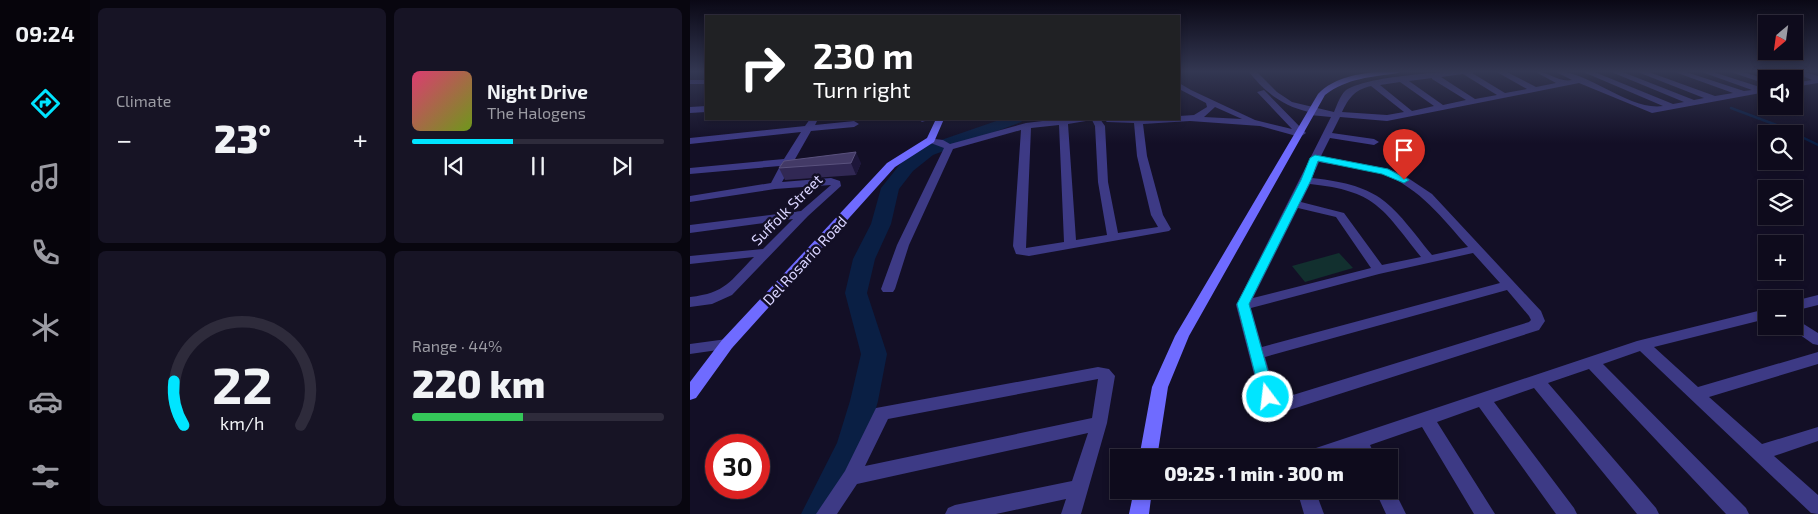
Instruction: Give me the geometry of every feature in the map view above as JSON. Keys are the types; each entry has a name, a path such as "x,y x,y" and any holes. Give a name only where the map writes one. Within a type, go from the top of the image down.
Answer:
{"street":[{"path":"1195,95 1260,123 1300,134"},
{"path":"1264,95 1300,134"},
{"path":"1274,95 1313,112 1378,119 1503,95"},
{"path":"1150,449 1160,387 1182,336 1322,95"},
{"path":"1315,158 1385,171 1404,180 1437,204 1475,249 1536,314 1538,321 1534,326 1280,406 1272,403 1268,397 1249,333 1243,304 1306,180 1315,158 1347,95"},
{"path":"1387,95 1410,114"},
{"path":"1425,95 1442,108"},
{"path":"1463,95 1473,101"},
{"path":"1614,95 1652,110 1738,95"},
{"path":"1646,95 1674,106"},
{"path":"1674,95 1694,103"},
{"path":"1708,95 1719,99"},
{"path":"1709,95 1719,99"},
{"path":"1192,118 1206,114 1211,107 1210,102"},
{"path":"690,110 705,109"},
{"path":"1180,119 1260,123"},
{"path":"776,186 786,162 813,120"},
{"path":"888,289 942,144 940,120"},
{"path":"942,144 1063,120 1064,178 1070,244"},
{"path":"1097,120 1100,126 1104,182 1113,238"},
{"path":"1026,126 1019,250 1029,252 1165,229 1157,215 1142,156 1138,120"},
{"path":"690,141 854,124"},
{"path":"1327,135 1374,142"},
{"name":"Del Rosario Road","path":"690,394 727,344 891,165 942,144"},
{"path":"690,171 786,162"},
{"path":"1306,180 1354,188 1379,201 1389,210 1428,258"},
{"name":"Suffolk Street","path":"690,199 776,186 835,182 836,186 804,214 727,292 712,299 690,302"},
{"path":"1293,203 1340,215 1379,270"},
{"path":"690,230 804,214"},
{"path":"1243,304 1428,258 1475,249"},
{"path":"690,260 766,252"},
{"path":"1256,354 1510,285"},
{"path":"1803,304 1818,300"},
{"path":"1336,449 1642,346 1758,316"},
{"path":"1803,329 1818,340"},
{"path":"690,349 727,344"},
{"path":"1642,346 1818,507"},
{"path":"1696,394 1818,358"},
{"path":"1592,362 1739,514"},
{"path":"826,514 851,477 882,413 1098,372 1104,373 1107,376 1099,423 1071,514"},
{"path":"1537,382 1649,514"},
{"path":"1483,400 1567,514"},
{"path":"1426,419 1484,514"},
{"path":"851,477 1099,423"},
{"path":"1759,453 1818,434"},
{"path":"1359,441 1363,449"},
{"path":"955,514 1078,488"},
{"path":"1139,514 1142,499"},
{"path":"1309,499 1314,514"},
{"path":"1388,499 1396,514"}],"green space":[{"path":"1339,253 1353,268 1305,282 1292,266"}],"building":[{"path":"856,152 851,163 779,168 784,161"}],"waterway":[{"path":"1731,108 1779,126 1818,145"},
{"path":"817,514 851,444 864,401 874,354 856,293 864,259 881,224 890,188 907,167 927,151 1013,120"}],"route":[{"path":"1268,397 1249,333 1243,304 1306,180 1315,158 1385,171 1404,180"}]}
